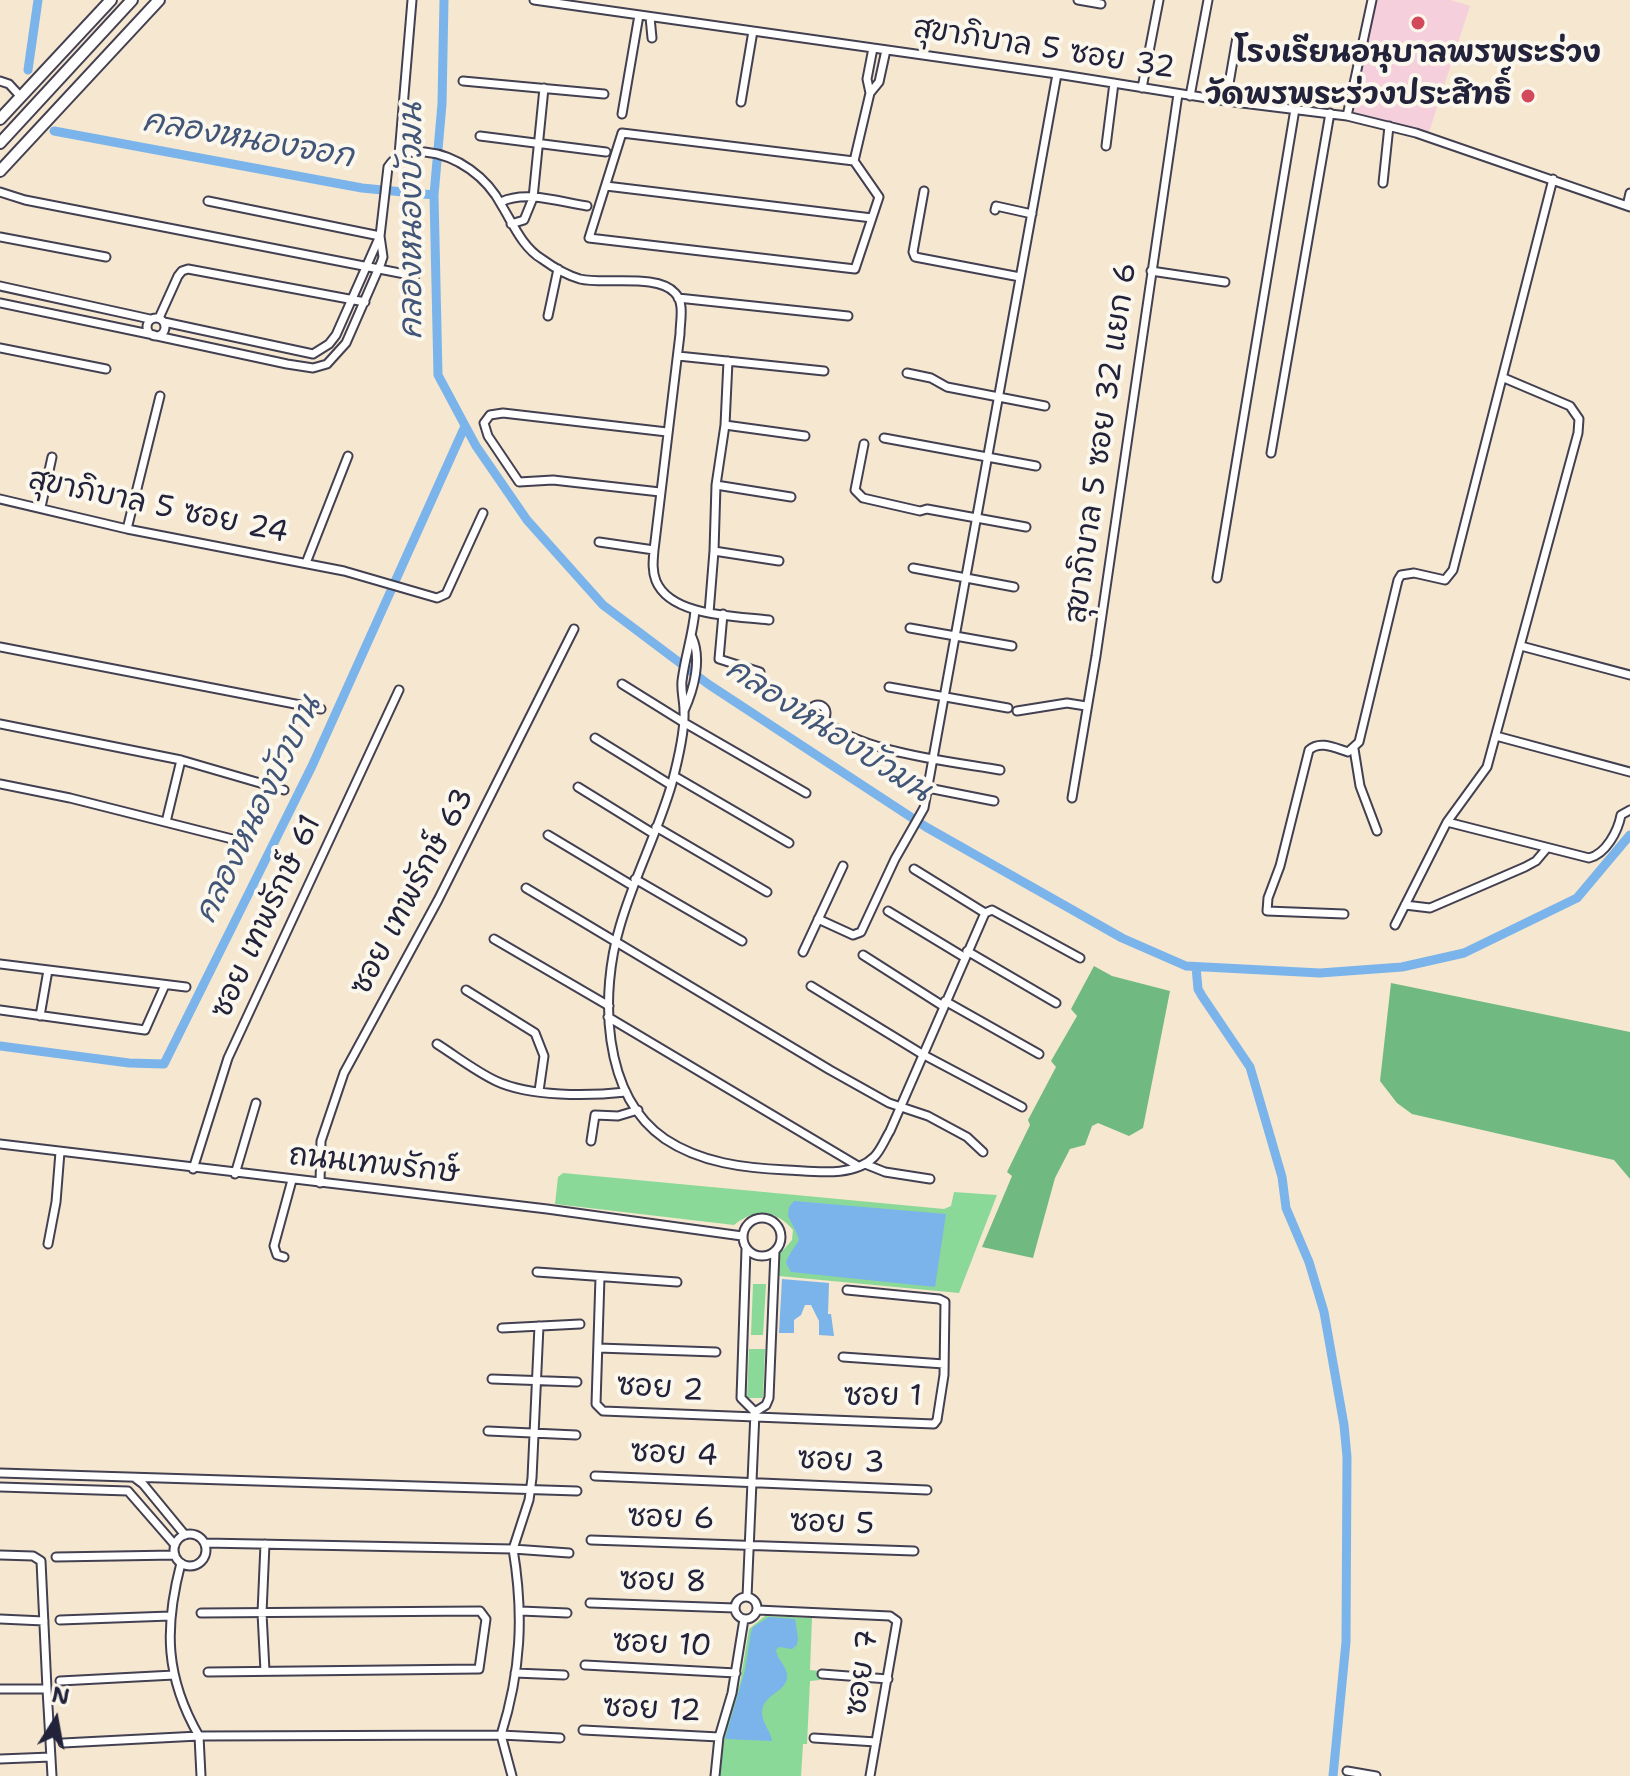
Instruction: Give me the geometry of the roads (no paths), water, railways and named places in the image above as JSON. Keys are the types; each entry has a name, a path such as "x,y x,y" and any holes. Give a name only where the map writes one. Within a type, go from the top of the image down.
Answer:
{"main road":[{"path":"0,119 111,0"},
{"path":"0,143 132,0"},
{"path":"0,171 159,0"}],"street":[{"path":"0,303 287,364 313,368 327,364 346,343 383,257 380,236 384,184 388,167 399,155 412,0"},
{"name":"สุขาภิบาล 5 ซอย 32","path":"534,0 1347,116 1389,126 1628,206"},
{"path":"1078,0 1101,4"},
{"path":"1142,88 1159,0"},
{"path":"1190,96 1208,0"},
{"path":"1347,116 1372,0"},
{"path":"622,114 639,15"},
{"path":"650,17 652,38"},
{"path":"741,102 753,31"},
{"path":"1226,101 1237,37"},
{"path":"854,161 622,133 589,238 855,269 879,197 854,161 870,93 867,79 873,48"},
{"path":"870,93 879,82 886,50"},
{"path":"818,919 858,935 895,859 922,813 1057,74"},
{"path":"0,81 9,84 21,97"},
{"path":"463,81 604,94"},
{"path":"1106,146 1114,83"},
{"path":"511,224 524,220 533,198 544,88"},
{"name":"สุขาภิบาล 5 ซอย 32 แยก 6","path":"1072,798 1178,94"},
{"path":"1217,578 1295,109"},
{"path":"1271,453 1330,113"},
{"path":"1383,183 1389,126"},
{"path":"480,136 606,152"},
{"path":"399,155 419,152 445,154 477,176 501,202 511,224 535,256 558,269 582,279 657,283 669,288 678,298 681,306 678,356 653,569 658,585 675,601 695,610 769,620"},
{"path":"1344,914 1267,911 1309,750 1323,744 1348,752 1354,749 1362,734 1398,580 1407,573 1445,580 1453,570 1553,179"},
{"path":"606,186 872,218"},
{"path":"924,191 913,252 915,257 1020,277"},
{"path":"0,192 25,200 415,276"},
{"path":"1628,206 1630,193"},
{"path":"501,202 512,197 587,206"},
{"path":"208,201 380,236"},
{"path":"995,210 996,206 1032,214"},
{"path":"0,286 313,354 322,350 336,335 380,236"},
{"path":"0,237 106,257"},
{"path":"370,254 383,257"},
{"path":"155,336 147,327 158,320 178,276 188,269 365,302"},
{"path":"548,316 558,269"},
{"path":"1151,271 1225,282"},
{"path":"678,298 848,316"},
{"path":"155,336 164,331 158,320"},
{"path":"0,348 106,369"},
{"path":"287,364 289,349"},
{"path":"678,356 824,371"},
{"path":"709,613 716,485 725,425 728,361"},
{"path":"907,373 931,378 947,387 1045,406"},
{"path":"1395,925 1447,822 1483,775 1578,433 1579,419 1570,406 1504,378"},
{"path":"127,529 160,396"},
{"path":"660,492 553,480 519,482 488,436 484,423 490,415 503,413 667,432"},
{"path":"725,425 805,436"},
{"path":"884,438 1036,466"},
{"path":"864,444 855,490 863,498 920,511 927,509 1026,527"},
{"path":"306,563 348,456"},
{"path":"41,507 52,457"},
{"path":"716,485 791,497"},
{"name":"สุขาภิบาล 5 ซอย 24","path":"0,499 127,529 306,563 437,598 446,594 483,513"},
{"path":"599,542 654,550"},
{"path":"714,551 779,561"},
{"path":"913,568 1014,587"},
{"path":"684,711 680,695 686,646 692,637 695,610"},
{"path":"723,614 719,659 760,672"},
{"path":"910,628 1012,646"},
{"name":"ซอย เทพรักษ์ 63","path":"320,1183 321,1141 344,1073 438,900 574,629"},
{"path":"692,637 698,649 672,780 616,941 608,1017 610,1041 626,1092 663,1137 697,1156 720,1163 827,1171 862,1165 880,1150 985,913 992,910 1080,958"},
{"path":"1521,646 1630,675"},
{"path":"0,647 321,709"},
{"path":"622,684 806,793"},
{"path":"889,687 1013,710 1067,703 1086,706"},
{"name":"ซอย เทพรักษ์ 61","path":"193,1169 228,1058 399,690"},
{"path":"824,718 830,725 878,747 1000,770"},
{"path":"0,724 181,760 284,790"},
{"path":"1496,736 1630,772"},
{"path":"595,738 789,843"},
{"path":"1354,749 1360,786 1377,831"},
{"path":"166,822 181,760"},
{"path":"0,784 248,843"},
{"path":"578,787 767,892"},
{"path":"928,788 994,801"},
{"path":"1447,822 1582,857 1597,856 1618,828 1621,815 1630,810"},
{"path":"548,835 742,941"},
{"path":"1405,905 1430,908 1448,902 1536,861 1547,848"},
{"path":"803,952 843,866"},
{"path":"914,869 985,913"},
{"path":"526,888 830,1070 889,1103 928,1116 967,1137 983,1152"},
{"path":"888,911 1056,1003"},
{"path":"494,939 609,1006"},
{"path":"863,955 944,1004 1039,1054"},
{"path":"0,964 186,987"},
{"path":"40,1016 48,970"},
{"path":"0,1010 145,1030 165,985"},
{"path":"811,986 922,1054 1022,1107"},
{"path":"466,990 535,1033 544,1056 539,1091"},
{"path":"608,1017 862,1165 930,1179"},
{"path":"437,1044 496,1081 539,1091 591,1095 626,1092"},
{"path":"235,1174 256,1103"},
{"path":"591,1141 595,1115 618,1116 638,1110"},
{"name":"ถนนเทพรักษ์","path":"0,1144 547,1209 742,1236"},
{"path":"48,1244 56,1202 60,1152"},
{"path":"284,1257 277,1255 274,1246 292,1180"},
{"path":"746,1249 763,1257 775,1251 779,1247 779,1229 770,1220 758,1218 752,1221 742,1236 746,1249 741,1398 755,1416 747,1597"},
{"path":"755,1416 769,1398 775,1251"},
{"path":"537,1272 677,1282"},
{"name":"ซอย 2","path":"600,1277 596,1404 603,1411 755,1416"},
{"name":"ซอย 1","path":"755,1416 931,1425 937,1420 947,1309 942,1300 847,1290"},
{"path":"502,1328 580,1324"},
{"path":"512,1776 501,1735 515,1673 521,1611 513,1549 531,1489 539,1326"},
{"path":"598,1348 716,1352"},
{"path":"843,1357 944,1364"},
{"path":"492,1379 577,1382"},
{"path":"488,1431 576,1435"},
{"path":"0,1473 577,1491"},
{"name":"ซอย 4","path":"595,1476 752,1483"},
{"path":"126,1490 133,1477"},
{"path":"133,1477 143,1484 185,1535 198,1536 205,1543 206,1553 201,1562 192,1566 181,1563"},
{"name":"ซอย 3","path":"752,1483 927,1490"},
{"path":"0,1487 126,1490 135,1496 175,1550 181,1563 170,1616 170,1647 174,1675 186,1713 199,1736 201,1776"},
{"path":"175,1550 185,1535"},
{"name":"ซอย 6","path":"591,1540 749,1545"},
{"path":"205,1543 513,1549 569,1553"},
{"path":"265,1544 262,1613 265,1671"},
{"name":"ซอย 5","path":"749,1545 914,1551"},
{"path":"56,1557 175,1550"},
{"path":"0,1555 33,1556 41,1561 52,1776"},
{"path":"747,1597 754,1599 757,1610 753,1618 744,1619 736,1614 735,1608 739,1600 747,1597"},
{"name":"ซอย 8","path":"590,1603 735,1608"},
{"name":"ซอย 7","path":"757,1610 894,1617 898,1625 870,1776"},
{"path":"201,1613 480,1611 486,1619 479,1669 208,1672"},
{"path":"521,1611 567,1613"},
{"path":"60,1620 170,1616"},
{"path":"0,1619 44,1621"},
{"path":"715,1776 719,1737 736,1673 744,1619"},
{"name":"ซอย 10","path":"585,1665 736,1673"},
{"path":"515,1673 564,1675"},
{"path":"822,1674 888,1679"},
{"path":"60,1681 174,1675"},
{"path":"0,1689 47,1689"},
{"name":"ซอย 12","path":"583,1730 719,1737"},
{"path":"63,1743 199,1736 501,1735 560,1738"},
{"path":"814,1738 876,1742"},
{"path":"0,1759 51,1757"},
{"path":"1347,1771 1376,1776"}],"water":[{"path":"794,1201 946,1214 935,1287 791,1272 786,1263 798,1241 788,1216 789,1207"},
{"path":"782,1279 829,1283 828,1314 831,1314 834,1336 819,1335 819,1321 811,1305 805,1305 801,1315 794,1320 794,1333 779,1333"},
{"path":"769,1617 795,1619 798,1637 797,1645 792,1649 779,1647 776,1650 787,1678 763,1706 762,1716 772,1741 725,1739 745,1670 751,1632 753,1627"}],"waterway":[{"path":"28,70 38,0"},
{"name":"คลองหนองบัวมน","path":"444,0 442,104 434,195 438,375 476,446 527,520 603,605 708,684 926,827 1122,938 1186,966 1320,973 1402,967 1464,953 1577,898 1630,835"},
{"name":"คลองหนองจอก","path":"54,131 362,188 434,195"},
{"name":"คลองหนองบัวบาน","path":"0,1046 129,1063 164,1064 312,766 465,426"},
{"path":"1196,967 1198,989 1250,1067 1282,1177 1286,1208 1309,1262 1324,1312 1344,1425 1347,1457 1346,1642 1333,1776"}],"place":[{"name":"โรงเรียนอนุบาลพรพระร่วง","path":"1418,23"},
{"name":"วัดพรพระร่วงประสิทธิ์","path":"1528,96"}]}
